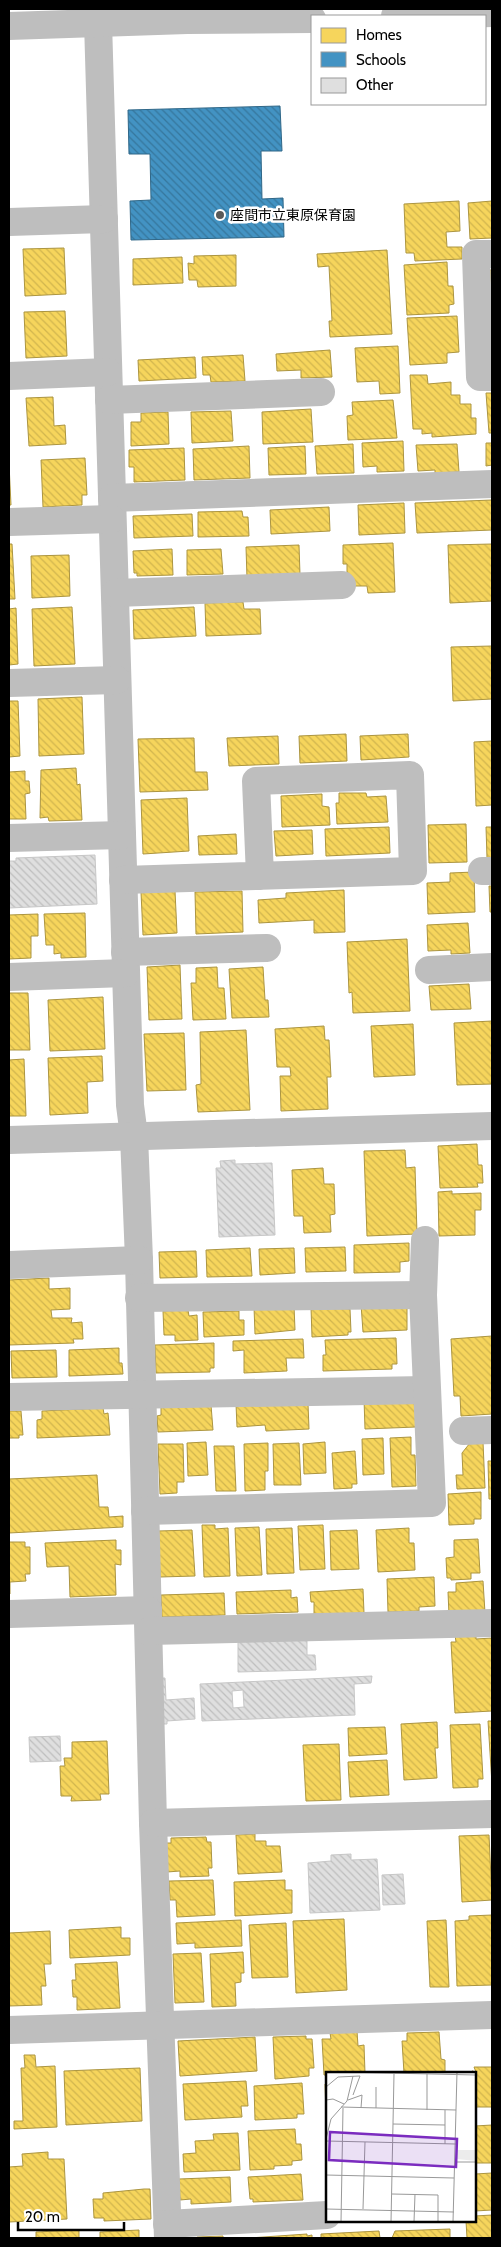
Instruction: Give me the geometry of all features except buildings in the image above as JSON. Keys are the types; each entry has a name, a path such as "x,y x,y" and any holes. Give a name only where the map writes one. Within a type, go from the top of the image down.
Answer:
{"street":[{"path":"435,15 492,13"},
{"path":"9,26 98,22 311,19"},
{"path":"98,22 130,1105 134,1136 139,1260 153,1823 168,2231 326,2215"},
{"path":"9,222 104,219"},
{"path":"492,254 476,254 480,377 492,377"},
{"path":"9,376 108,372"},
{"path":"109,400 321,392"},
{"path":"9,522 112,509 492,484"},
{"path":"115,593 342,585"},
{"path":"9,683 117,680"},
{"path":"124,880 260,876 413,871 410,775 256,780 260,876"},
{"path":"9,838 122,835"},
{"path":"9,977 268,948"},
{"path":"429,970 492,968"},
{"path":"9,1140 492,1126"},
{"path":"145,1512 432,1503 423,1295 425,1240"},
{"path":"9,1265 139,1260"},
{"path":"140,1298 423,1295"},
{"path":"9,1397 142,1393 426,1390"},
{"path":"463,1431 492,1430"},
{"path":"9,1614 148,1621 492,1623"},
{"path":"153,1823 492,1814"},
{"path":"9,2030 492,2015"}],"place":[{"name":"座間市立東原保育園","path":"220,215"}]}
